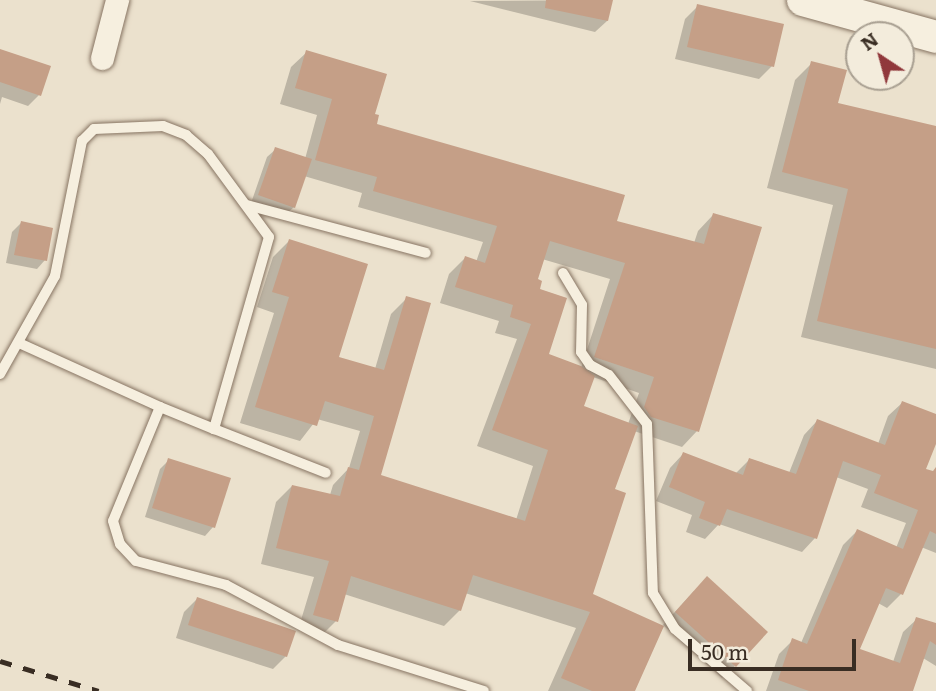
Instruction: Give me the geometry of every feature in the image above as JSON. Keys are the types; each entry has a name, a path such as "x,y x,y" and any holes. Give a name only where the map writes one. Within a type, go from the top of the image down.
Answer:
{"main road":[{"path":"803,0 936,37"}],"street":[{"path":"102,58 117,0"}],"lane":[{"path":"0,374 55,276 82,141 94,130 163,126 186,135 208,154 270,237 214,429"},
{"path":"247,205 426,253"},
{"path":"564,273 582,305 581,352 590,365 609,375 647,424 653,593 676,629 747,691"},
{"path":"19,343 160,407 326,473"},
{"path":"160,407 113,520 120,544 136,561 226,585 338,645 484,691"}],"building":[{"path":"546,0 613,0 608,21 545,8"},
{"path":"697,4 784,24 774,67 687,47"},
{"path":"0,49 51,66 41,96 0,82"},
{"path":"306,50 387,74 375,114 379,115 377,124 625,195 617,221 704,244 713,213 762,227 699,432 651,417 644,407 654,377 594,357 625,263 550,241 538,279 542,281 540,289 567,298 549,354 581,366 595,376 584,406 638,426 615,489 626,493 593,594 664,626 635,691 592,691 561,678 590,612 473,575 461,611 351,576 338,622 313,615 329,561 276,548 292,485 340,496 348,467 359,470 374,416 325,401 317,426 255,407 289,297 272,292 289,239 368,264 339,357 384,370 406,296 431,303 381,475 525,521 548,450 492,430 531,324 510,317 513,305 455,287 465,256 485,263 497,226 373,191 377,177 315,160 332,99 295,88"},
{"path":"811,61 845,70 838,103 936,126 936,349 817,321 848,189 782,172"},
{"path":"275,147 312,159 295,208 258,195"},
{"path":"21,221 53,228 47,261 14,255"},
{"path":"902,401 936,414 936,444 926,469 933,471 936,467 936,534 930,531 903,595 886,588 860,649 900,663 916,617 936,623 936,645 930,641 913,691 809,691 778,680 792,638 807,644 857,529 903,549 918,510 874,493 881,475 843,461 817,539 727,509 720,526 699,518 705,502 669,487 683,452 743,475 749,458 796,474 817,419 885,445"},
{"path":"168,458 231,478 215,528 152,508"},
{"path":"707,576 768,632 736,667 675,612"},
{"path":"197,597 296,631 287,657 188,625"}],"railway":[{"path":"0,661 99,691"}]}
